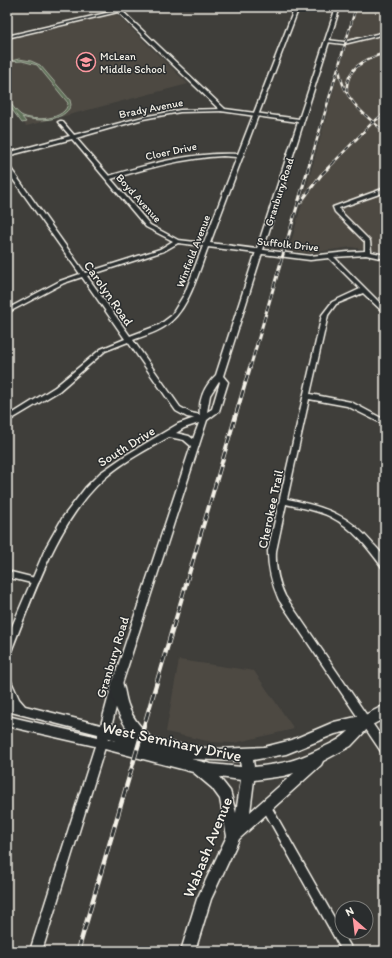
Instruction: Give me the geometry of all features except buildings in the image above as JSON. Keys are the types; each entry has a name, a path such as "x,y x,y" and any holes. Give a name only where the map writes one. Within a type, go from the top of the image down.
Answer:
{"main road":[{"path":"117,684 120,703 128,720 134,729 150,746"},
{"name":"West Seminary Drive","path":"103,737 180,751 246,755 284,749 304,743 335,728 365,722 385,711"},
{"name":"West Seminary Drive","path":"103,737 193,765 248,774 283,770 306,763 347,742 365,722"},
{"path":"233,836 327,752"},
{"name":"Wabash Avenue","path":"188,951 193,929 202,903 233,836 245,804 248,774 246,755"},
{"path":"193,765 221,787 228,801 233,836"}],"street":[{"path":"115,7 223,110"},
{"path":"7,37 137,7"},
{"name":"Winfield Avenue","path":"7,420 57,389 103,350 161,326 173,317 188,293 297,7"},
{"name":"Granbury Road","path":"36,951 103,737 117,684 204,418 202,408 212,382 220,376 338,7"},
{"path":"328,41 344,43 385,33"},
{"name":"Brady Avenue","path":"7,155 168,113 223,110 302,120"},
{"name":"Boyd Avenue","path":"60,122 148,226 177,241 206,244"},
{"name":"Cloer Drive","path":"108,178 172,159 211,154 240,156"},
{"name":"Carolyn Road","path":"7,167 178,409 189,415 204,418"},
{"path":"385,190 336,207 337,211 368,242 368,252 385,257"},
{"path":"7,311 27,302 49,288 83,275 162,250 177,241"},
{"name":"Suffolk Drive","path":"206,244 310,258 368,252"},
{"path":"331,257 385,311"},
{"name":"Cherokee Trail","path":"364,290 334,303 325,315 272,551 272,567 275,583 282,598 385,750"},
{"name":"Granbury Road","path":"204,418 215,411 224,382 220,376"},
{"path":"308,396 349,404 385,423"},
{"name":"South Drive","path":"7,649 48,549 66,519 89,489 103,475 129,457 170,434 181,426 204,418"},
{"path":"170,434 186,438 195,445"},
{"path":"284,501 323,510 346,523 361,535 385,564"},
{"path":"7,574 35,581"},
{"path":"7,682 16,702 22,710"},
{"name":"West Seminary Drive","path":"7,706 103,737"},
{"name":"West Seminary Drive","path":"9,722 103,737"},
{"path":"266,806 348,951"}],"shaded area":[{"path":"357,7 385,7 385,252 351,247 309,253 289,250"},
{"name":"McLean Middle School","path":"116,14 188,84 26,126 7,102 7,40"},
{"path":"179,660 254,671 294,729 234,743 212,742 166,732"}],"green space":[{"path":"19,59 31,61 40,65 70,100 71,105 68,111 56,118 50,119 35,120 22,117 26,122 22,123 7,103 7,98 21,115 41,119 56,116 62,113 66,109 68,103 37,65 22,61 7,62"}],"railway":[{"path":"310,163 356,7"},
{"path":"347,92 347,84 353,71 370,58 385,53"},
{"path":"339,68 344,88 349,97 373,122"},
{"path":"373,122 385,113"},
{"path":"333,163 373,122"},
{"path":"373,122 385,132"},
{"path":"250,368 310,162"},
{"path":"300,203 321,175 333,163"},
{"path":"173,628 250,367"},
{"path":"78,951 173,627"}],"place":[{"name":"McLean Middle School","path":"86,62"}]}
